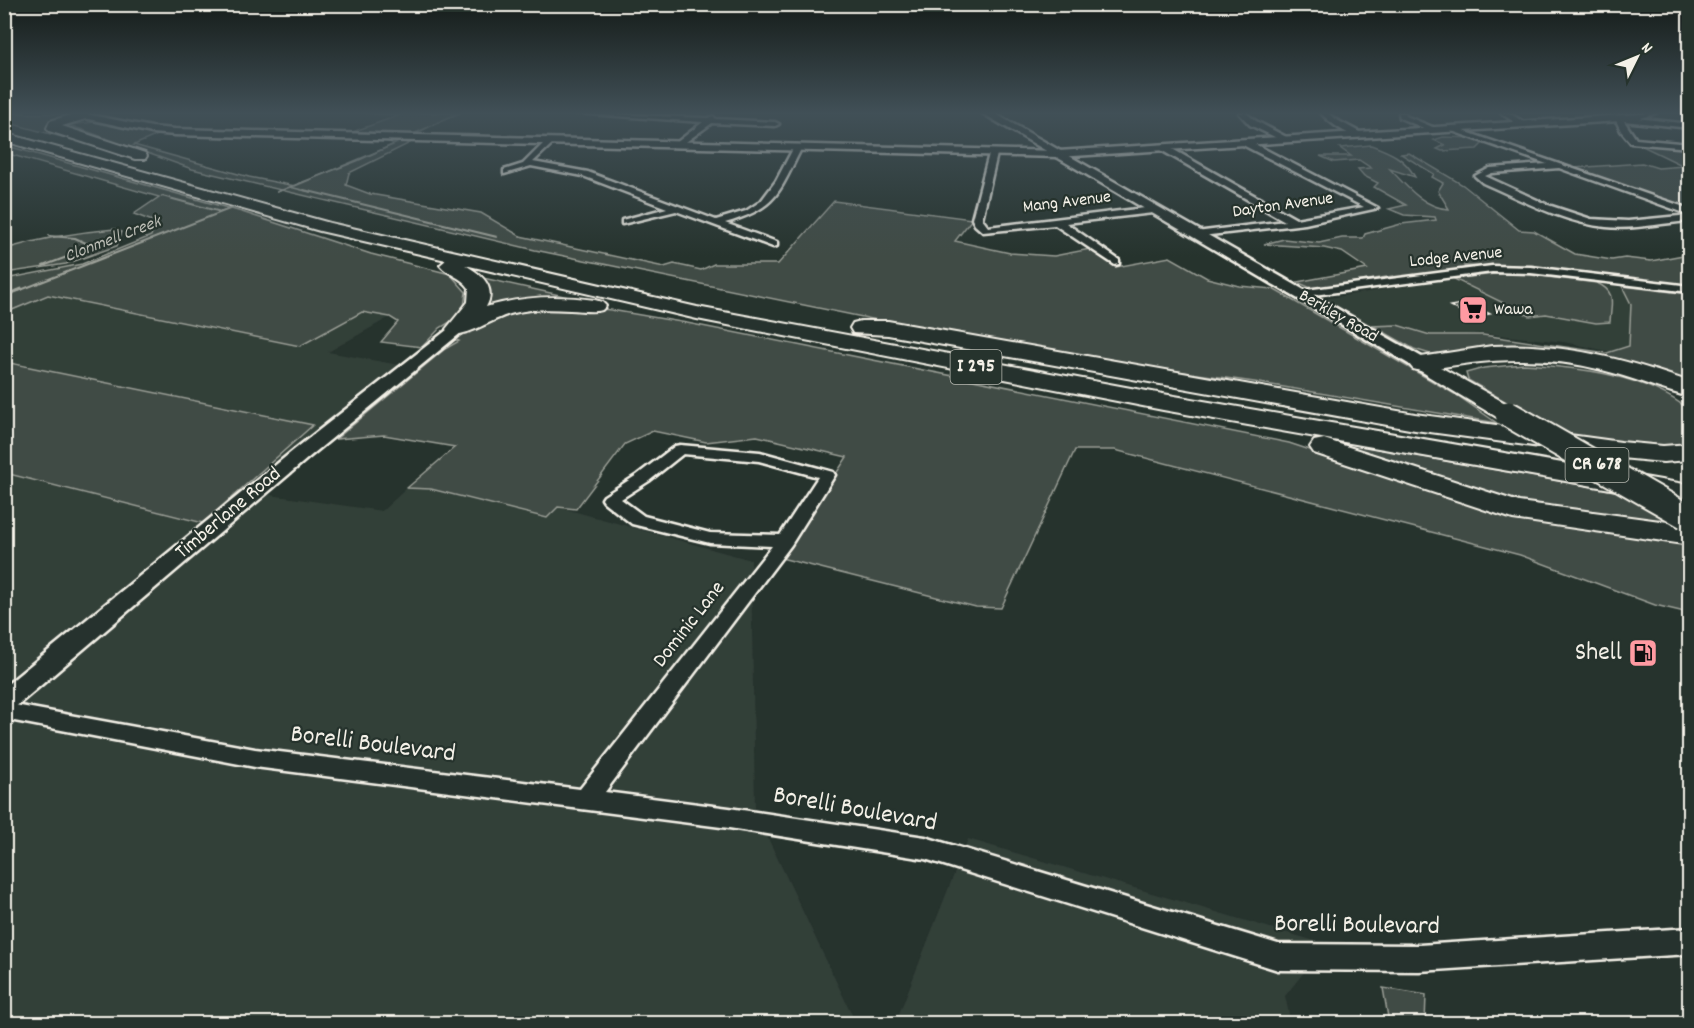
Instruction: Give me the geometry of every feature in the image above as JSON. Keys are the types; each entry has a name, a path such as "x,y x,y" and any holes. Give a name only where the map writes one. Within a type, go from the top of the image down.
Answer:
{"highway":[{"name":"I 295","path":"88,161 268,212 697,313 1163,402 1689,516"},
{"name":"I 295","path":"131,161 492,250 861,328 1394,425 1689,473"},
{"path":"208,178 228,186"},
{"path":"268,212 321,232 450,265 671,316 934,371 1312,444 1513,510 1546,516 1689,516"},
{"path":"450,265 477,282 481,293 471,314 457,329"},
{"path":"457,329 499,309 537,302 570,303 671,316"},
{"path":"861,328 888,328 1415,422 1621,450 1663,454 1689,452"},
{"path":"1428,368 1493,353 1548,354 1632,371 1689,390"},
{"path":"1428,368 1507,361 1551,362 1628,377 1661,389 1689,404"}],"main road":[{"name":"Berkley Road","path":"1070,161 1303,297 1689,516"}],"street":[{"path":"528,161 527,163 535,165 585,174 773,244"},
{"path":"718,222 758,208 775,188 790,161"},
{"name":"Mang Avenue","path":"991,161 977,219 978,224 986,230 1153,210"},
{"path":"1187,161 1294,222"},
{"name":"Dayton Avenue","path":"1196,235 1294,222 1373,208 1281,161"},
{"path":"1545,161 1689,212"},
{"path":"507,172 535,165"},
{"path":"1559,166 1490,171 1479,176 1570,216 1598,223 1620,224 1689,218"},
{"path":"625,222 677,208"},
{"path":"1056,220 1115,262"},
{"name":"Lodge Avenue","path":"1303,297 1498,273 1689,290"},
{"name":"Timberlane Road","path":"4,702 318,440 457,329"},
{"name":"Dominic Lane","path":"585,801 785,541 827,475 760,457 680,449 643,478 610,499 638,520 710,538 785,541"},
{"name":"Borelli Boulevard","path":"4,711 255,758 729,818 925,848 1191,933 1278,957 1419,958 1689,941"}],"shaded area":[{"path":"33,161 61,161 242,212 371,254 450,274 466,292 463,314 440,328 422,347 381,342 398,322 390,317 362,312 300,346 48,295 5,313 5,279 82,264 151,236 155,222 134,214 159,197"},
{"path":"170,161 191,161 249,177 295,186 355,161 373,161 349,173 346,185 370,194 481,213 520,236 664,267 674,264 701,270 714,264 778,264 834,201 972,219 955,241 1010,253 1054,256 1090,249 1116,267 1170,257 1207,278 1239,286 1273,289 1458,396 1497,423 1254,382 1120,363 882,321 535,250 192,169"},
{"path":"1360,161 1403,161 1415,177 1390,169 1416,195 1431,205 1449,209 1438,191 1443,183 1432,177 1434,174 1413,161 1422,161 1463,185 1519,230 1534,231 1575,254 1612,260 1625,258 1651,261 1689,254 1689,287 1524,267 1464,266 1466,269 1398,278 1393,276 1313,289 1297,282 1367,269 1342,252 1324,248 1264,244 1284,239 1319,243 1342,238 1363,238 1365,234 1401,224 1436,220 1435,217 1404,215 1389,209 1406,205 1374,187 1378,183 1364,176 1358,169 1371,168"},
{"path":"1674,161 1689,161 1689,210 1573,168 1642,163 1658,168 1684,166"},
{"path":"115,229 122,232 117,246 66,264 5,273 5,249 60,236"},
{"path":"1494,274 1522,274 1597,283 1610,294 1612,304 1610,322 1596,323 1546,314 1530,316 1454,279"},
{"path":"483,278 591,302 479,313 489,297"},
{"path":"1452,279 1530,315 1557,314 1594,284 1630,288 1635,357 1564,342 1479,333 1401,345 1316,300"},
{"path":"1622,286 1689,294 1689,386 1602,359 1430,354 1414,349 1373,326 1397,325 1430,335 1483,335 1607,353 1629,346 1631,304"},
{"path":"48,295 300,346 362,312 390,317 328,352 410,367 256,493 382,511 407,488 431,489 547,518 558,507 751,560 755,811 856,1023 5,1023 4,473 203,523 312,425 5,362 5,313"},
{"path":"554,304 611,310 687,323 1289,443 1500,513 1689,541 1689,613 1655,605 1520,555 1115,450 1075,450 1001,608 976,607 781,558 847,457 757,436 706,442 653,431 625,444 576,509 558,507 547,518 431,489 407,488 455,447 384,435 336,439 445,349 459,341 454,339 478,321 501,312"},
{"path":"5,362 313,425 203,523 5,473"},
{"path":"1523,364 1610,375 1653,388 1689,410 1689,446 1665,450 1568,437 1468,380 1466,373 1484,368"},
{"path":"1322,439 1621,492 1665,518 1656,520 1597,515 1520,504 1433,478"},
{"path":"968,839 1315,941 1313,961 1285,996 1291,1023 895,1024"},
{"path":"1383,988 1426,995 1425,1023 1389,1023"}],"building":[{"name":"Wawa","path":"1468,303 1490,314 1472,317 1450,306"}],"waterway":[{"name":"Clonmell Creek","path":"281,190 277,192 357,161"},
{"path":"290,187 310,192"},
{"path":"304,190 497,237"},
{"path":"162,196 221,212"},
{"name":"Clonmell Creek","path":"18,291 232,208"},
{"path":"43,266 75,254 88,244 75,238 49,236"},
{"path":"4,280 8,279"},
{"name":"Clonmell Creek","path":"4,296 22,289"}],"place":[{"name":"Wawa","path":"1473,310"},
{"name":"Shell","path":"1643,653"}]}
